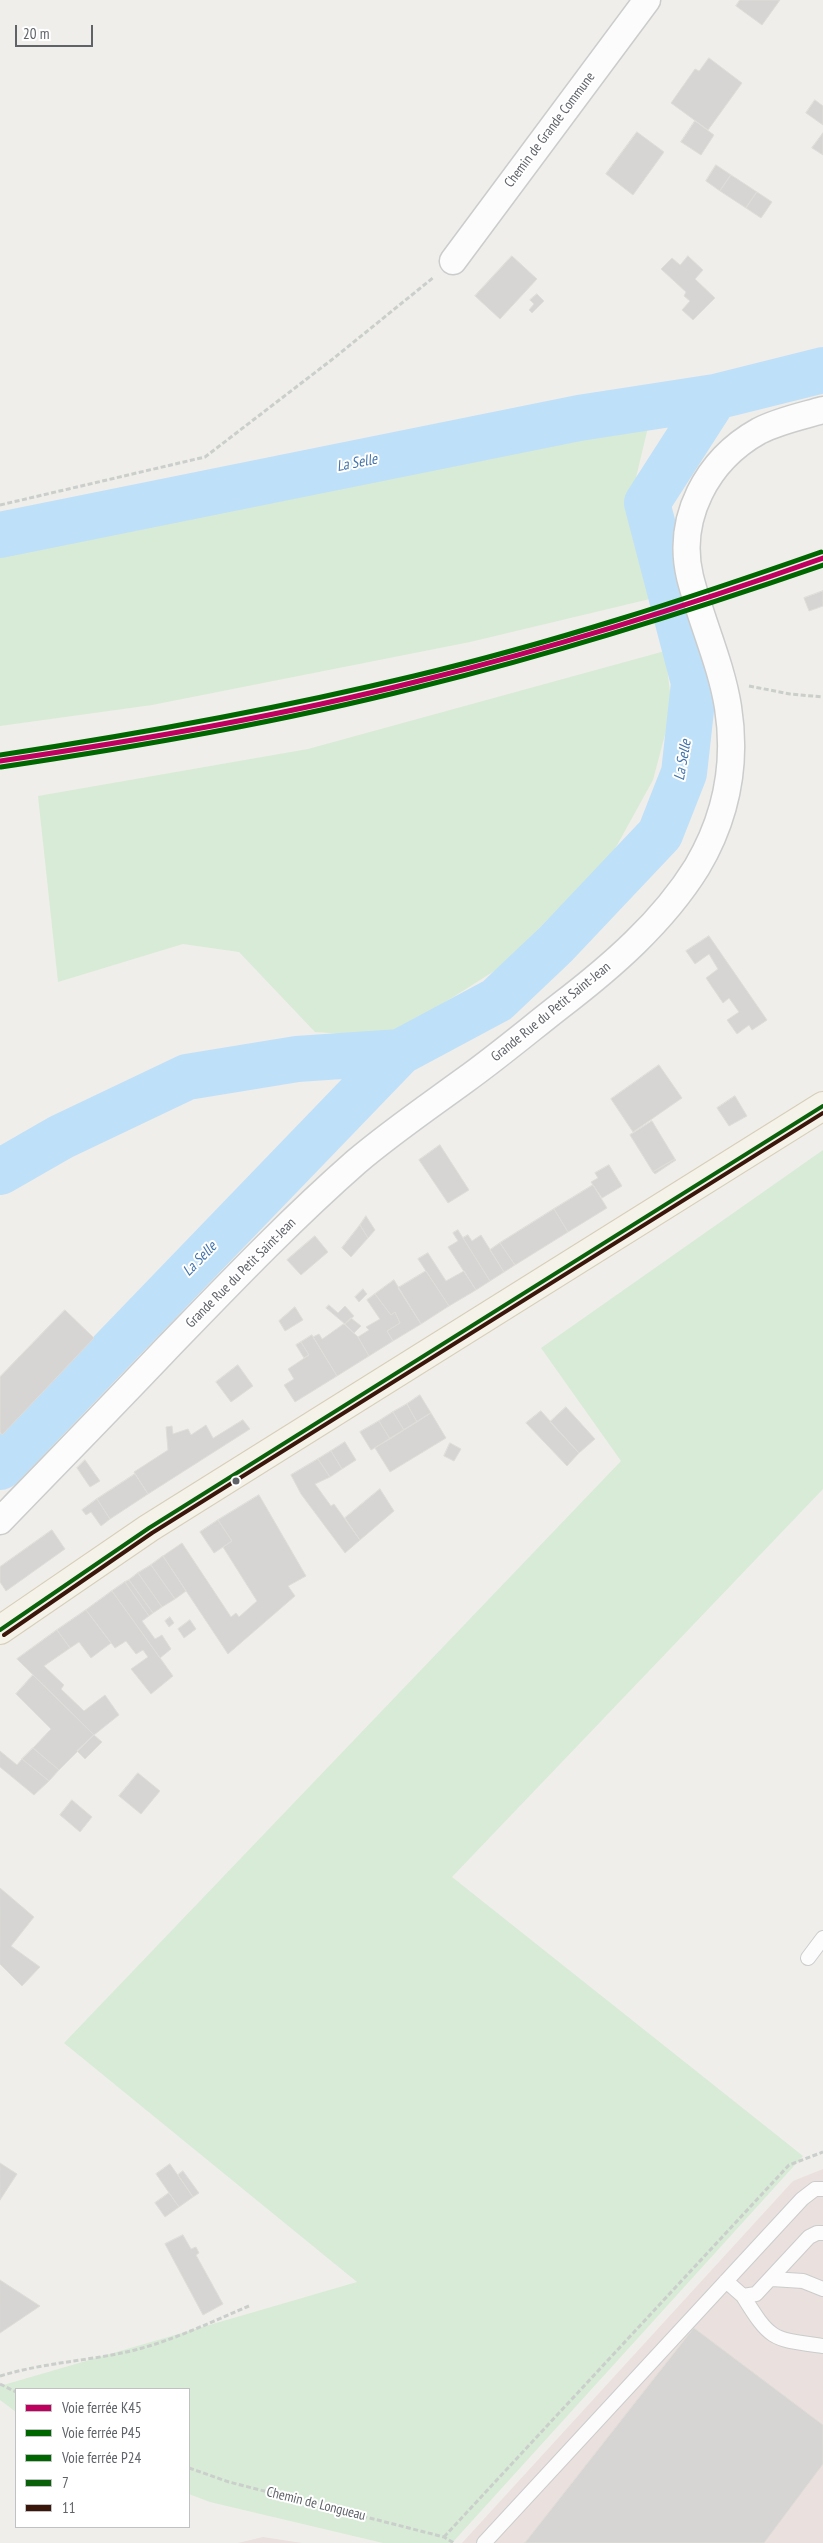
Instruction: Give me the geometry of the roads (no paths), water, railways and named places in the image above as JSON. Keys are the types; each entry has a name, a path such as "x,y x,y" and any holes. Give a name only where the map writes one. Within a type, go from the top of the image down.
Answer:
{"main road":[{"path":"0,1630 149,1528 823,1106"}],"street":[{"name":"Chemin de Grande Commune","path":"453,261 647,0"},
{"name":"Grande Rue du Petit Saint-Jean","path":"1,1516 230,1282 327,1188 367,1153 576,994 611,965 663,912 695,870 710,844 726,798 731,766 731,741 722,678 689,573 688,534 695,505 710,473 722,458 738,444 763,429 823,410"}],"lane":[{"path":"808,1958 823,1938"},
{"path":"484,2543 802,2198 815,2189 823,2189"},
{"path":"743,2296 756,2294 772,2279 809,2237 817,2233 823,2233"},
{"path":"772,2279 803,2281 823,2288"},
{"path":"726,2281 743,2296 766,2330 774,2337 823,2346"}],"waterway":[{"name":"La Selle","path":"0,1467 400,1052 497,1000 556,944 660,834 684,773 694,683 647,503 715,397 823,370"},
{"name":"La Selle","path":"0,535 579,418 715,397"},
{"name":"La Selle","path":"0,1172 61,1137 187,1077 297,1059 400,1052"}],"rail line":[{"name":"P24","path":"0,755 208,720 414,676 568,635 720,587 821,552"},
{"name":"K45","path":"0,761 106,745 211,726 367,694 470,668 623,624 823,558"},
{"name":"P45","path":"1,767 211,732 367,700 521,660 623,630 823,565"}]}
